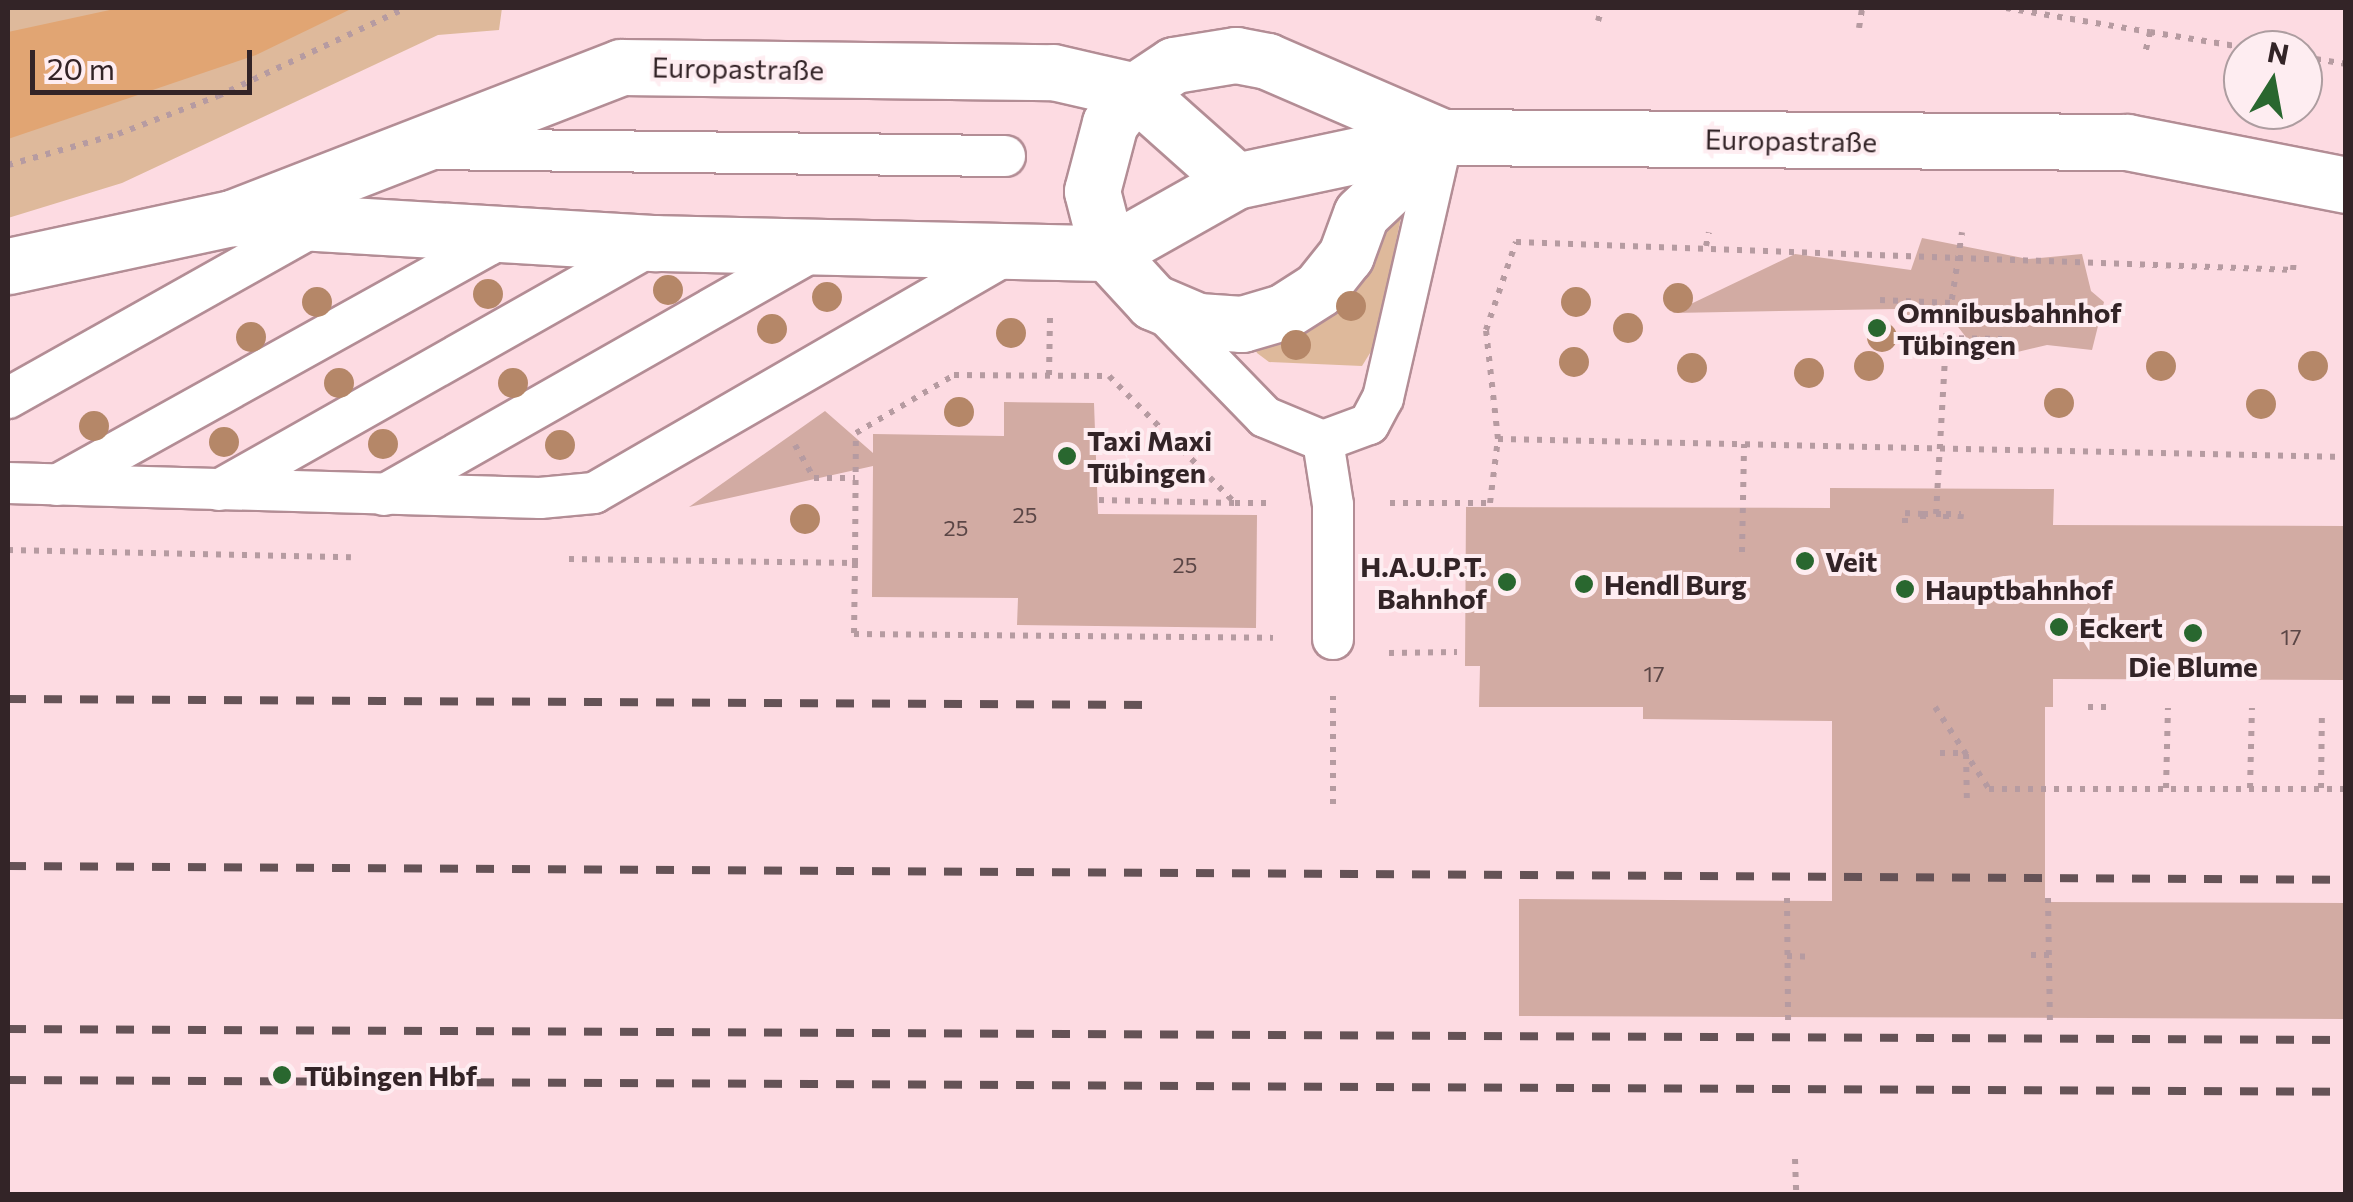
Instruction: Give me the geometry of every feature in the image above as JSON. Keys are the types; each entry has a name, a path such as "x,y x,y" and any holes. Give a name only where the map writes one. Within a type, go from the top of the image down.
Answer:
{"street":[{"path":"1236,54 1267,61 1443,138 1361,214 1346,255 1319,289 1284,312 1242,324 1213,322 1153,302 1108,253 1092,191 1096,159 1110,123 1135,91 1174,65 1236,54"},
{"name":"Europastraße","path":"8,266 232,218 622,67 1053,72 1135,91 1236,181"},
{"name":"Europastraße","path":"232,218 313,228 656,243 1108,253 1236,181 1443,138 2127,142 2346,185"}],"lane":[{"path":"1153,302 1237,396 1264,418 1323,441 1369,424 1383,398 1443,138"},
{"path":"405,149 1005,156"},
{"path":"8,398 313,228"},
{"path":"57,485 505,236"},
{"path":"218,490 656,243"},
{"path":"384,494 822,245"},
{"path":"8,483 540,498 594,492 1017,249"},
{"path":"1323,441 1332,503 1333,639"}],"path":[{"path":"8,165 118,134 218,96 406,8"},
{"path":"1598,21 1602,8"},
{"path":"1859,28 1862,8"},
{"path":"2006,8 2223,44"},
{"path":"2145,53 2150,32"},
{"path":"1706,246 1709,232"},
{"path":"1936,514 1936,449 1946,338 1962,232"},
{"path":"1098,500 1490,503 1498,439 1486,330 1516,242 2293,270 2294,259"},
{"path":"1880,300 1952,303"},
{"path":"1946,338 2002,339"},
{"path":"1236,503 1108,376 954,374 856,433 854,634 1333,639"},
{"path":"788,431 814,478 855,478"},
{"path":"1498,439 2346,457"},
{"path":"1742,552 1744,444"},
{"path":"1904,523 1905,513 1960,514 1960,524"},
{"path":"1923,514 1923,524"},
{"path":"1946,514 1946,524"},
{"path":"8,550 360,557"},
{"path":"549,559 855,564"},
{"path":"2088,706 2111,707"},
{"path":"1936,707 1990,789 2346,789"},
{"path":"2166,788 2168,708"},
{"path":"2250,788 2252,708"},
{"path":"2321,788 2322,710"},
{"path":"1333,718 1333,804"},
{"path":"1940,753 1966,753"},
{"path":"1966,753 1967,806"},
{"path":"1787,898 1788,1020"},
{"path":"2048,898 2050,1020"},
{"path":"2030,955 2049,955"},
{"path":"1787,956 1811,958"},
{"path":"1795,1159 1796,1194"}],"shaded area":[{"path":"8,8 502,8 499,30 438,35 122,183 8,218"},
{"path":"119,8 353,8 256,55 8,139 8,32"},
{"path":"1402,212 1375,345 1362,366 1269,362 1257,353 1254,346 1386,219"}],"building":[{"path":"1922,238 2028,259 2082,254 2091,291 2104,302 2092,350 2047,345 1984,360 1951,318 1895,314 1897,309 1672,313 1795,254 1911,270"},
{"path":"1004,402 1094,403 1098,514 1257,515 1256,628 1017,625 1018,598 872,597 873,466 689,507 825,411 873,453 873,434 1004,436"},
{"path":"1830,488 2054,489 2053,525 2346,526 2346,680 2053,679 2053,707 2045,707 2045,902 2346,903 2346,1019 1519,1016 1519,899 1832,901 1832,721 1643,719 1643,707 1479,707 1480,666 1465,666 1466,507 1830,508"}],"railway":[{"path":"8,699 1154,705"},
{"path":"8,866 2346,880"},
{"path":"8,1029 2346,1040"},
{"path":"8,1080 2346,1092"}],"place":[{"name":"Omnibusbahnhof Tübingen","path":"1877,328"},
{"name":"Taxi Maxi Tübingen","path":"1067,456"},
{"name":"Veit","path":"1805,561"},
{"name":"H.A.U.P.T. Bahnhof","path":"1507,582"},
{"name":"Hendl Burg","path":"1584,584"},
{"name":"Hauptbahnhof","path":"1905,589"},
{"name":"Eckert","path":"2059,627"},
{"name":"Die Blume","path":"2193,633"},
{"name":"Tübingen Hbf","path":"282,1075"}]}
